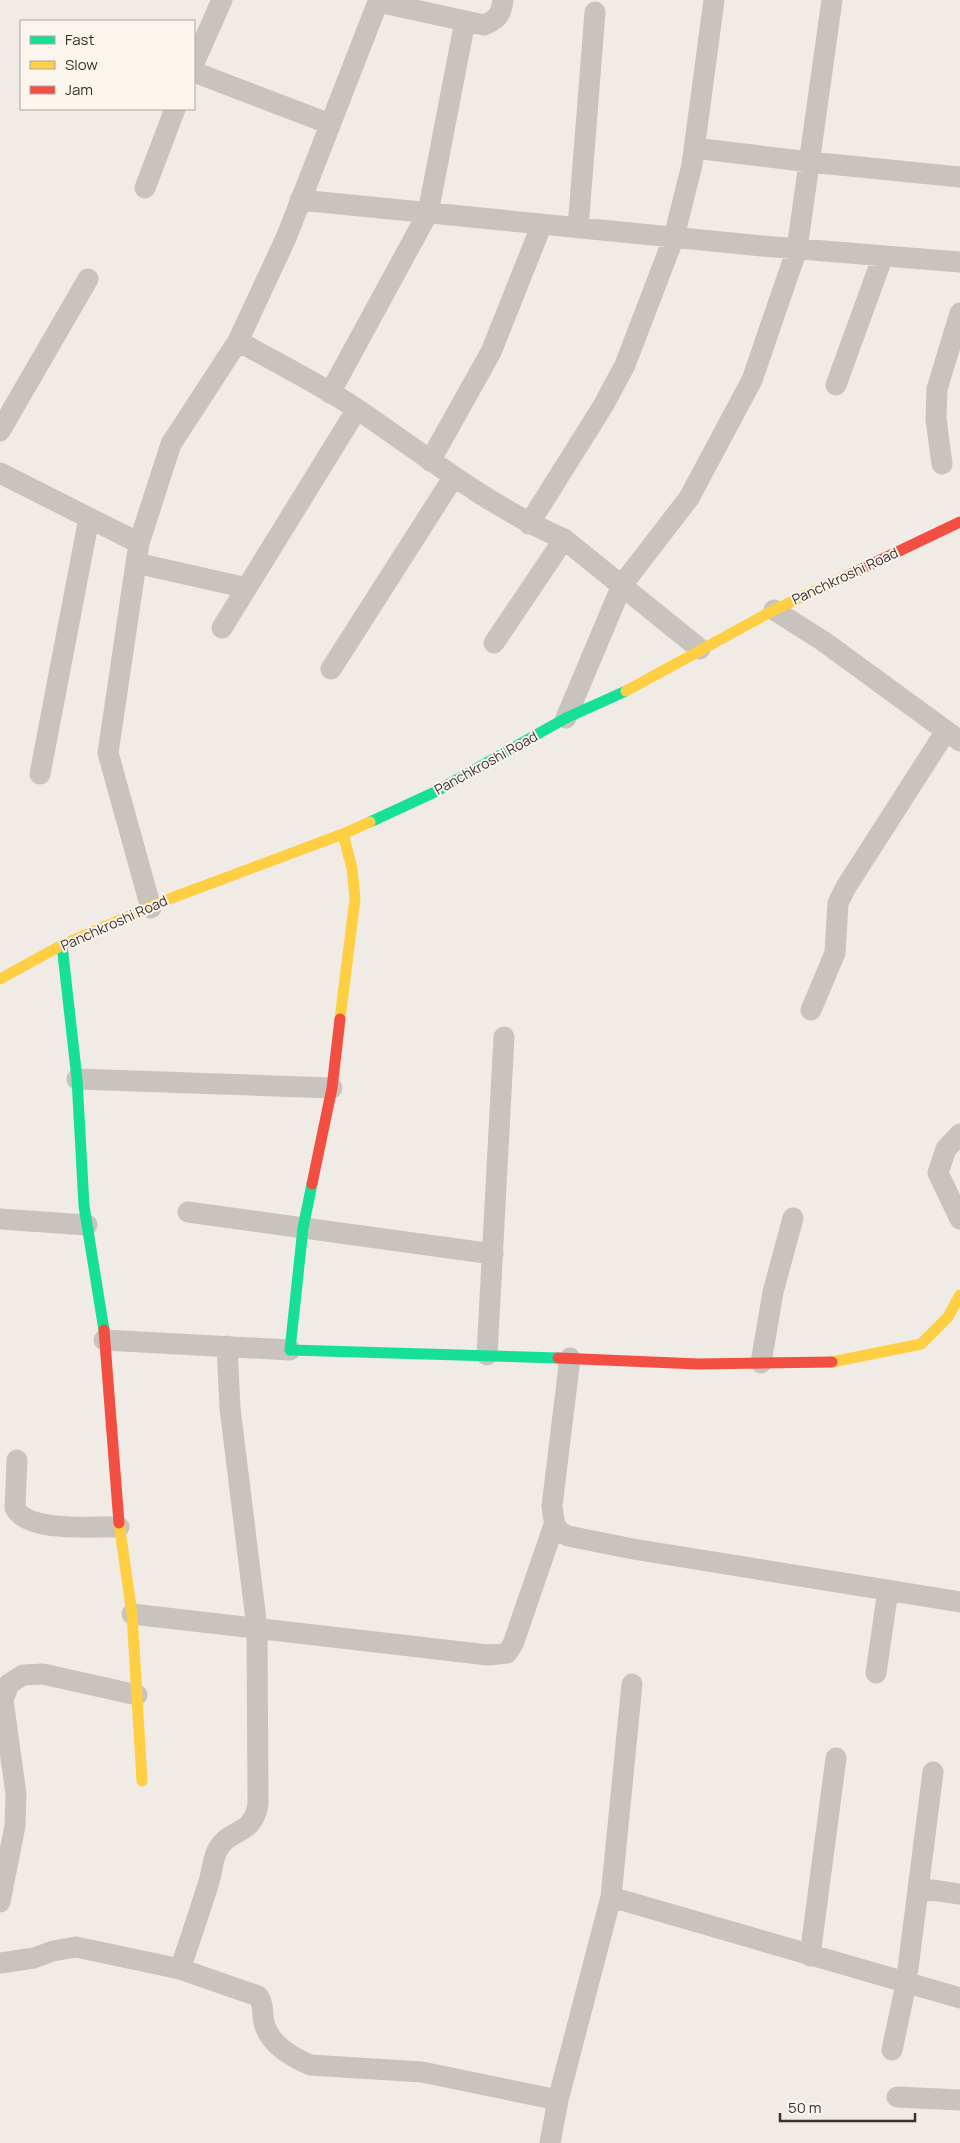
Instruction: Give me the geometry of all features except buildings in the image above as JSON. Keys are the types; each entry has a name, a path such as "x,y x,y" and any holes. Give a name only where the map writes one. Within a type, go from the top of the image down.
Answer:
{"street":[{"path":"195,61 222,0"},
{"path":"151,908 108,753 138,553 171,444 238,341 286,238 376,1 484,25 496,20 502,10 503,0"},
{"path":"529,524 603,406 624,365 674,237 694,148 714,0"},
{"path":"566,718 622,584 689,498 752,380 797,249 832,0"},
{"path":"578,228 595,12"},
{"path":"330,393 428,213 465,21"},
{"path":"195,72 330,124"},
{"path":"145,188 176,110"},
{"path":"694,148 960,177"},
{"path":"300,200 797,249 960,262"},
{"path":"430,461 491,352 542,224"},
{"path":"836,384 883,256"},
{"path":"0,430 88,279"},
{"path":"942,464 936,419 937,389 960,313"},
{"path":"238,341 357,409 453,478 529,524 564,539 700,649"},
{"path":"222,628 357,409"},
{"path":"0,473 89,518 138,553 247,588"},
{"path":"331,669 453,478"},
{"path":"40,774 89,518"},
{"name":"Panchkroshi Road","path":"0,979 62,945 151,908 169,898 343,834 435,792 566,718 623,693 774,610 960,522"},
{"path":"494,643 564,539"},
{"path":"774,610 823,641 953,736 846,887 838,903 835,953 811,1010"},
{"path":"290,1350 303,1228 332,1088 355,899 352,868 343,834"},
{"path":"62,945 77,1079 84,1206 104,1340 119,1527 132,1614 142,1781"},
{"path":"487,1355 504,1037"},
{"path":"77,1079 332,1088"},
{"path":"960,1134 946,1149 938,1173 960,1219"},
{"path":"188,1212 493,1254"},
{"path":"761,1363 773,1292 793,1218"},
{"path":"0,1219 86,1224"},
{"path":"104,1340 290,1350 487,1355 698,1364 839,1362 921,1344 948,1317 960,1294"},
{"path":"180,1969 209,1882 216,1852 225,1840 251,1825 256,1815 258,1804 257,1628 230,1408 227,1346"},
{"path":"132,1614 488,1655 508,1653 513,1644 554,1525 552,1506 570,1358"},
{"path":"18,1460 15,1508 19,1515 43,1525 119,1527"},
{"path":"554,1525 560,1532 568,1536 596,1542 960,1602"},
{"path":"876,1673 888,1590"},
{"path":"0,1902 15,1826 16,1794 4,1700 9,1684 23,1675 43,1674 137,1694"},
{"path":"550,2143 558,2100 611,1898 632,1684"},
{"path":"810,1956 836,1758"},
{"path":"892,2050 906,1984 933,1772"},
{"path":"918,1888 960,1894"},
{"path":"611,1898 960,1998"},
{"path":"0,1964 34,1958 53,1951 76,1947 180,1969 258,1996 263,2003 265,2027 274,2040 296,2059 310,2066 422,2072 558,2100"},
{"path":"897,2097 960,2100"}],"traffic: fast":[{"path":"370,822 435,792 566,718 626,691"},
{"path":"62,945 77,1079 84,1206 104,1330"},
{"path":"312,1184 303,1228 290,1350 558,1358"}],"traffic: slow":[{"path":"626,691 774,610 851,574"},
{"path":"0,979 62,945 169,899 343,834 370,822"},
{"path":"340,1019 355,899 352,868 343,834"},
{"path":"832,1362 921,1344 948,1317 960,1295"},
{"path":"119,1523 132,1614 142,1781"}],"traffic: jam":[{"path":"851,574 960,522"},
{"path":"312,1184 332,1088 340,1019"},
{"path":"104,1330 119,1523"},
{"path":"558,1358 698,1364 832,1362"}]}
